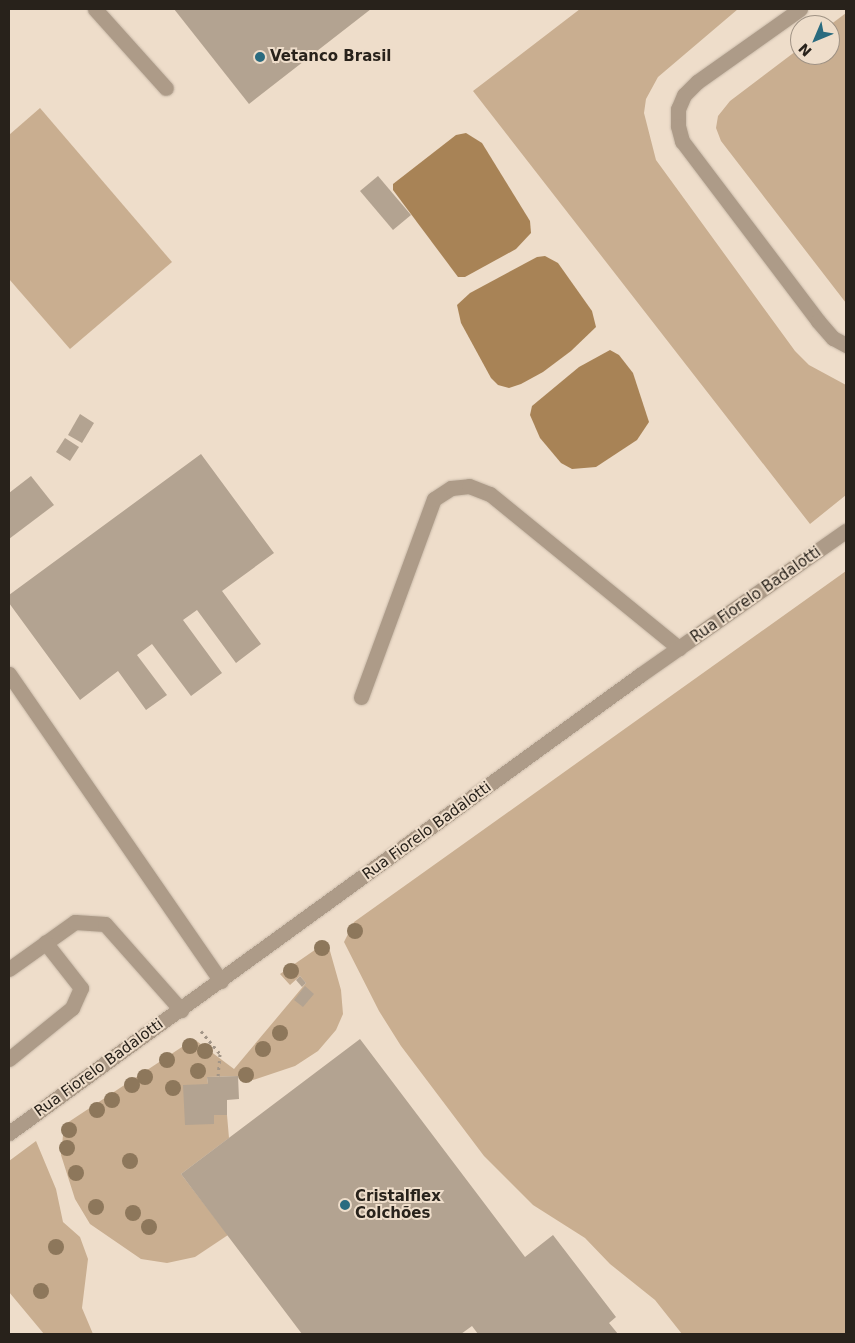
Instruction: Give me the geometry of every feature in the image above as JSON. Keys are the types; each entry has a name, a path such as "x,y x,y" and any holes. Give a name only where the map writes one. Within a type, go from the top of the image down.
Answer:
{"street":[{"path":"95,9 166,88"},
{"path":"800,9 697,82 684,96 678,109 678,126 682,142 812,313 833,338 846,345"},
{"path":"361,698 434,499 451,488 468,486 490,494 679,648"},
{"name":"Rua Fiorelo Badalotti","path":"9,1133 679,648 846,531"},
{"path":"9,674 221,981"},
{"path":"9,969 75,922 105,924 180,1010"},
{"path":"9,1059 72,1008 81,988 45,942"}],"path":[{"path":"200,1031 220,1054 218,1076"}],"shaded area":[{"path":"580,9 738,9 658,77 646,99 644,113 656,160 795,351 809,365 846,385 846,495 810,524 473,91"},
{"path":"846,13 846,303 721,141 716,128 718,116 730,101 790,56 790,65 840,65 840,18"},
{"path":"40,108 172,262 70,349 9,279 9,135"},
{"path":"466,133 482,143 530,221 531,233 516,249 465,277 458,277 393,190 393,184 456,135"},
{"path":"545,256 558,263 592,311 596,327 571,351 543,372 509,388 498,385 491,378 461,323 457,305 470,293 537,257"},
{"path":"610,350 619,355 633,373 649,422 637,440 596,467 572,469 561,463 540,438 530,415 532,406 579,367"},
{"path":"846,571 846,1334 682,1334 655,1300 610,1264 585,1238 533,1205 484,1156 401,1046 379,1011 344,942 354,922"},
{"path":"322,945 330,951 341,990 343,1014 336,1030 318,1051 295,1066 253,1080 238,1076 207,1077 214,1124 214,1115 227,1115 229,1138 181,1174 228,1235 195,1257 167,1263 141,1259 90,1224 75,1199 61,1155 64,1125 194,1039 234,1069 306,983 300,976 290,985 280,974"},
{"path":"36,1141 56,1189 63,1222 80,1237 88,1259 82,1308 93,1334 44,1334 9,1292 9,1161"}],"building":[{"name":"Vetanco Brasil","path":"174,9 371,9 249,104"},
{"path":"378,176 411,215 393,230 360,191"},
{"path":"80,414 94,423 82,443 68,435"},
{"path":"65,438 79,447 70,461 56,452"},
{"path":"201,454 274,553 222,591 261,644 236,663 197,610 183,620 222,673 191,696 152,644 137,655 167,695 146,710 118,671 80,700 9,603 9,595"},
{"path":"31,476 54,505 9,539 9,493"},
{"path":"300,976 306,983 302,987 296,980"},
{"path":"305,986 314,994 303,1007 294,1000"},
{"name":"Cristalflex Colchões","path":"360,1039 525,1257 553,1235 616,1317 609,1323 618,1334 478,1334 472,1326 461,1334 302,1334 181,1174"},
{"path":"238,1076 239,1099 227,1100 227,1115 214,1115 214,1124 185,1125 183,1085 208,1084 207,1077"}],"place":[{"name":"Vetanco Brasil","path":"260,57"},
{"name":"Cristalflex Colchões","path":"345,1205"}]}
